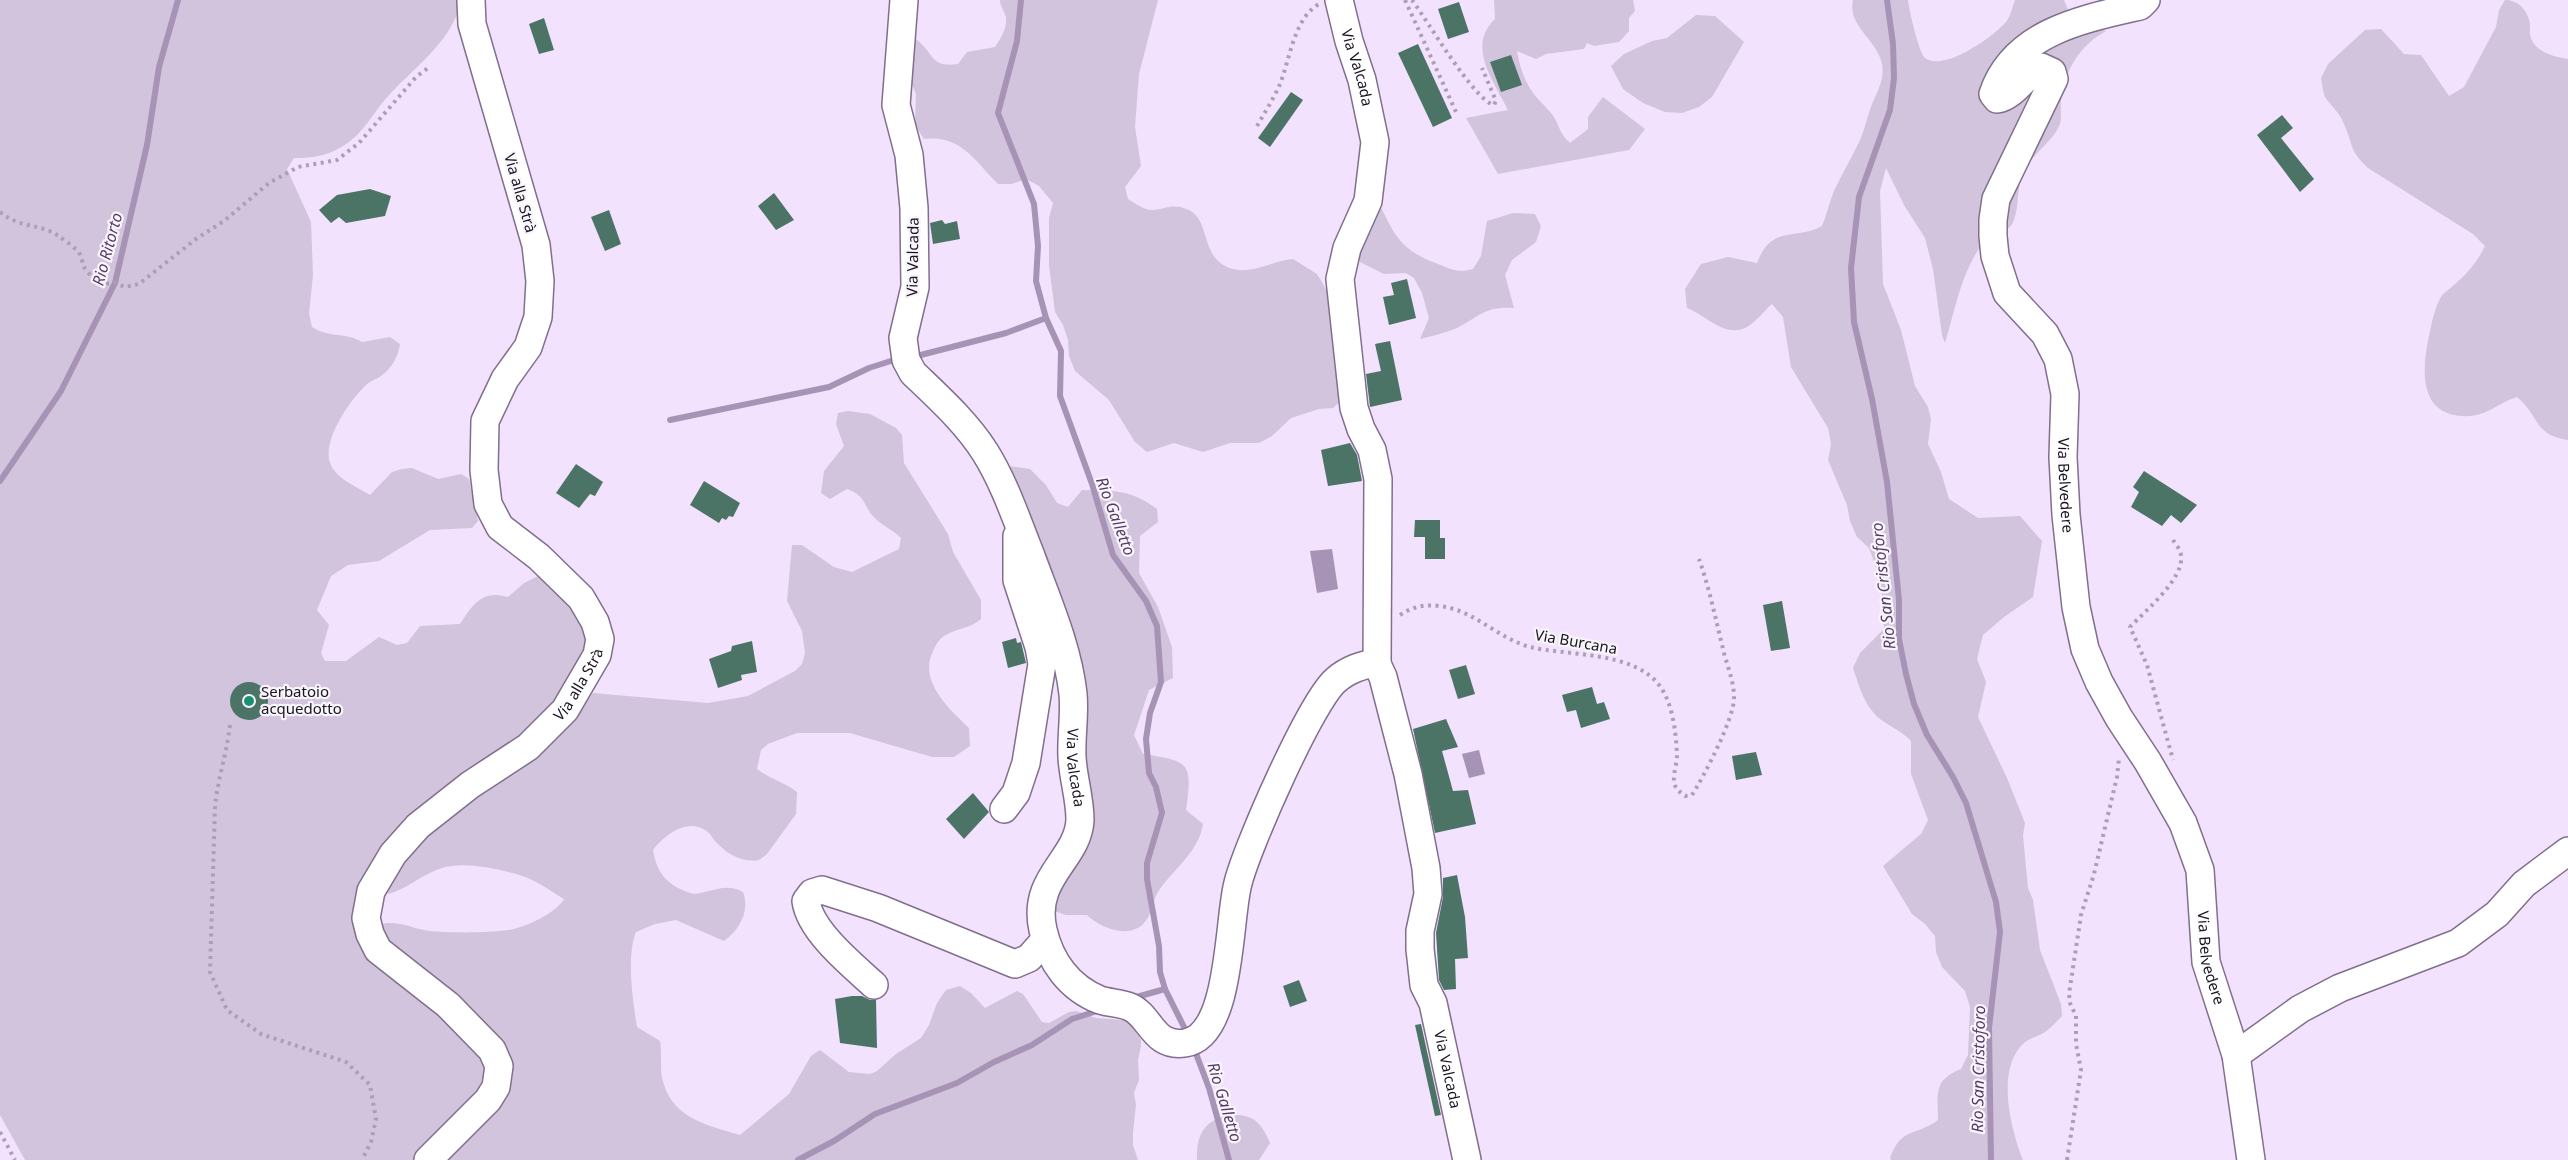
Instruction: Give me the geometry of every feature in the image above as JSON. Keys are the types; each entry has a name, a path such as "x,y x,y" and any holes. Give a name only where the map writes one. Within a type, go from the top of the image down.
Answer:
{"street":[{"name":"Via alla Strà","path":"429,1160 488,1101 496,1087 499,1066 492,1050 448,1005 378,950 370,934 366,918 371,891 393,854 418,826 470,785 528,747 566,710 597,655 600,639 595,622 581,598 539,557 500,527 488,504 484,470 485,421 505,379 528,347 538,317 540,281 536,245 471,24 471,0"},
{"name":"Via Valcada","path":"904,0 896,105 909,155 916,257 915,287 903,338 906,360 913,373 975,438 1001,482 1018,522 1062,644 1073,695 1072,761 1080,820 1077,837 1044,892 1041,907 1045,940 1062,974 1089,996 1130,1006 1151,1030 1170,1042 1183,1044 1197,1038 1212,1018 1221,995 1229,952 1231,918 1244,862 1300,739 1317,706 1337,679 1361,667 1377,664"},
{"name":"Via Valcada","path":"1340,0 1349,41 1362,80 1375,142 1368,201 1347,248 1340,279 1354,408 1361,429 1372,450 1378,478 1377,664 1383,677 1415,809 1428,884 1420,931 1425,986 1432,1003 1467,1160"},
{"name":"Via Belvedere","path":"2146,0 2140,6 2058,28 2028,46 2000,75 1993,94 1995,98 2000,99 2034,70 2041,67 2052,72 2054,79 1996,199 1993,236 1995,256 2007,293 2045,334 2058,359 2065,394 2064,476 2076,607 2085,649 2119,718 2167,793 2183,823 2200,870 2206,962 2236,1055 2251,1160"},
{"path":"1004,809 1016,793 1026,764 1042,664 1039,647 1017,580 1018,522"},
{"path":"2236,1055 2300,1009 2340,988 2458,943 2497,914 2524,884 2568,851"},
{"path":"874,985 849,963 819,929 807,911 806,901 812,893 822,890 878,908 1015,964 1029,958 1045,940"}],"path":[{"path":"1406,0 1456,112"},
{"path":"1412,0 1468,79 1485,100 1494,105 1496,101 1482,68"},
{"path":"1257,126 1279,87 1304,18 1311,8 1324,1"},
{"path":"0,212 9,219 28,227 46,230 71,245 79,253 84,266 100,284 115,283 125,286 139,284 196,239 224,221 269,183 298,167 337,159 359,143 416,77 428,68"},
{"path":"2167,793 2173,770 2173,756 2147,665 2130,627 2153,605 2181,566 2182,554 2173,540"},
{"name":"Via Burcana","path":"1376,634 1406,611 1420,605 1440,606 1459,610 1516,643 1628,663 1659,684 1673,720 1677,755 1674,783 1677,790 1685,796 1692,795 1725,732 1734,699 1731,675 1699,559"},
{"path":"2067,1160 2081,1070 2076,1044 2076,1016 2069,994 2081,915 2094,874 2117,777 2119,718"},
{"path":"230,724 227,752 218,780 215,806 210,972 227,1010 261,1034 346,1062 370,1085 376,1119 371,1142 362,1160"},
{"path":"0,1132 15,1160"}],"shaded area":[{"path":"0,0 462,0 457,15 442,40 385,99 353,139 327,154 294,158 287,169 311,222 313,275 309,314 312,327 324,333 350,337 362,342 390,337 400,344 390,368 367,384 345,410 330,443 330,463 347,482 370,495 392,472 402,469 412,468 438,479 461,474 469,479 478,521 472,528 430,530 379,561 348,565 331,576 317,610 329,625 321,653 325,661 346,661 379,637 397,645 407,643 420,626 460,624 479,600 492,595 508,597 524,583 540,575 571,592 590,648 570,687 532,726 490,760 353,918 460,1031 486,1065 482,1092 415,1160 25,1160 0,1115"},
{"path":"1000,0 1158,0 1139,74 1135,127 1141,166 1125,187 1128,199 1151,210 1175,206 1189,210 1201,224 1211,252 1226,266 1246,270 1293,259 1317,274 1330,296 1343,399 1333,408 1319,409 1291,418 1272,436 1259,443 1230,443 1203,452 1174,443 1147,452 1135,442 1109,400 1075,371 1069,356 1068,340 1063,325 1055,312 1049,265 1049,218 1053,203 1039,186 1026,179 1012,184 998,184 966,151 948,141 924,139 915,125 916,94 903,65 916,39 937,62 949,65 958,64 967,52 995,47 1003,34 1006,23"},
{"path":"1494,0 1633,0 1635,11 1629,18 1629,31 1619,42 1594,46 1587,43 1584,49 1546,54 1536,59 1517,51 1521,70 1529,87 1551,113 1570,143 1588,129 1588,117 1603,97 1645,129 1629,150 1498,174 1466,118 1508,110 1490,76 1483,52 1483,41 1487,30 1495,19"},
{"path":"1853,0 1908,0 1920,48 1925,58 1933,61 1956,57 1991,36 2008,20 2015,0 2064,0 2070,15 2106,31 2088,44 2070,69 2063,90 2060,124 2022,175 2016,215 2012,225 1985,240 1975,255 1959,292 1945,343 1933,269 1925,238 1904,205 1886,168 1880,191 1883,284 1901,330 1915,386 1928,407 1931,419 1928,444 1941,472 1949,499 1978,518 2020,516 2042,541 2033,597 1983,635 1977,659 1986,682 1978,717 2025,823 2023,835 2028,888 2033,900 2040,950 2061,1004 2062,1016 2045,1032 2024,1043 2015,1054 2010,1068 2008,1100 2010,1117 2023,1160 1891,1160 1890,1158 1904,1136 1938,1120 1938,1095 1941,1083 1952,1073 1961,1069 1968,1055 1970,1007 1965,991 1942,967 1936,952 1935,936 1912,914 1883,866 1921,834 1928,820 1911,774 1911,741 1881,720 1869,708 1853,668 1860,653 1884,629 1882,595 1875,564 1869,548 1857,537 1850,521 1847,505 1828,460 1831,444 1828,428 1791,367 1783,317 1772,304 1747,327 1731,330 1716,325 1687,308 1685,289 1701,264 1728,257 1757,263 1763,251 1777,238 1822,226 1834,191 1861,138 1883,70 1875,47 1854,17"},
{"path":"2505,0 2517,3 2526,12 2530,22 2532,40 2539,49 2550,55 2568,59 2568,440 2557,438 2543,429 2517,397 2483,413 2471,416 2454,415 2441,410 2433,402 2425,378 2425,365 2435,311 2442,295 2468,272 2485,246 2473,234 2362,162 2354,152 2342,120 2325,97 2321,78 2328,64 2365,30 2381,29 2404,54 2421,55 2449,96 2464,87 2496,27 2499,10"},
{"path":"1696,15 1715,16 1744,42 1712,97 1699,107 1682,113 1665,112 1643,103 1623,89 1611,66 1624,54 1652,41 1667,38"},
{"path":"1377,199 1393,231 1406,247 1425,259 1459,271 1473,269 1481,256 1487,221 1513,213 1535,214 1541,226 1536,242 1512,260 1505,275 1514,308 1489,310 1457,328 1420,339 1429,318 1422,293 1414,278 1406,273 1384,274 1360,262 1358,254"},
{"path":"848,411 870,414 896,428 902,435 904,463 948,534 953,552 981,600 981,619 942,638 935,647 929,662 929,673 938,694 969,728 970,746 954,757 932,757 850,733 797,733 768,744 761,750 757,769 797,792 796,814 767,854 759,860 740,859 724,850 706,831 691,826 676,830 653,850 661,873 671,884 694,894 725,888 737,889 743,892 745,906 739,925 724,941 676,920 655,924 636,932 631,966 637,1027 660,1041 662,1078 673,1102 692,1118 740,1135 789,1094 811,1056 820,1050 849,1072 870,1074 921,1038 929,1025 937,1003 946,990 960,986 971,993 985,1008 1017,991 1023,994 1042,1022 1049,1023 1069,1012 1076,1011 1096,1018 1124,1020 1134,1028 1141,1040 1138,1060 1139,1080 1134,1093 1136,1105 1133,1132 1133,1145 1138,1160 444,1160 491,1116 510,1088 513,1062 486,1029 384,945 379,925 392,923 429,931 447,932 508,930 539,919 564,899 527,878 476,866 442,868 388,894 383,883 413,845 458,809 550,746 593,693 708,703 748,696 795,671 802,664 805,653 802,631 787,601 792,545 802,545 834,567 852,572 899,549 901,538 873,516 859,495 854,492 847,489 830,499 821,493 824,471 844,446 836,424 838,413"},
{"path":"1001,465 1030,469 1046,485 1057,503 1068,507 1082,490 1130,494 1157,509 1158,522 1140,536 1139,573 1158,607 1172,647 1173,678 1149,690 1134,735 1143,754 1170,759 1179,762 1184,767 1188,773 1189,782 1186,810 1203,824 1201,834 1192,851 1158,893 1147,919 1134,930 1117,930 1100,925 1087,915 1066,915 1054,911 1055,898 1072,867 1082,674"},
{"path":"1332,549 1338,589 1317,593 1310,551"},
{"path":"1479,750 1485,774 1469,778 1462,754"},
{"path":"1231,1114 1251,1118 1263,1129 1270,1143 1259,1160 1197,1160 1198,1142 1204,1129 1215,1120"}],"building":[{"path":"1459,2 1469,32 1448,39 1438,9"},
{"path":"544,18 554,50 539,54 529,24"},
{"path":"1418,44 1452,118 1433,127 1398,53"},
{"path":"1511,55 1522,85 1501,92 1490,62"},
{"path":"1291,92 1303,100 1270,147 1258,138"},
{"path":"2282,115 2293,128 2281,138 2314,179 2300,192 2257,135"},
{"path":"370,189 391,196 385,216 346,223 339,217 331,223 319,210 337,195"},
{"path":"774,193 794,220 776,230 758,206"},
{"path":"609,210 621,244 605,251 591,217"},
{"path":"942,220 945,224 957,221 960,239 933,244 930,223"},
{"path":"1407,279 1416,318 1389,325 1383,297 1394,295 1391,283"},
{"path":"1390,341 1402,400 1370,407 1366,374 1381,371 1375,344"},
{"path":"1350,443 1357,455 1362,481 1328,486 1321,450"},
{"path":"576,464 603,482 595,496 590,494 579,508 556,493"},
{"path":"2144,471 2197,505 2181,523 2171,515 2162,526 2131,507 2139,492 2133,487"},
{"path":"704,481 740,503 733,517 729,516 726,520 722,518 719,523 690,505"},
{"path":"1415,520 1440,520 1440,538 1445,538 1445,559 1425,559 1425,537 1414,537"},
{"path":"1782,601 1790,648 1771,651 1763,605"},
{"path":"1016,638 1017,643 1021,642 1026,663 1008,668 1002,642"},
{"path":"752,641 757,672 741,675 742,680 718,688 709,659 731,651 732,646"},
{"path":"1466,665 1475,694 1458,699 1449,670"},
{"name":"Serbatoio acquedotto","path":"249,682 263,687 268,701 263,715 249,720 235,715 230,701 235,687"},
{"path":"1592,687 1597,704 1604,702 1610,719 1581,728 1576,710 1567,712 1562,695"},
{"path":"1446,719 1458,747 1442,751 1453,791 1468,790 1476,824 1435,833 1413,729"},
{"path":"1756,752 1762,775 1736,780 1732,756"},
{"path":"973,793 989,812 964,839 946,819"},
{"path":"1457,875 1465,917 1468,958 1455,959 1456,989 1444,990 1439,980 1436,933 1443,897 1443,878"},
{"path":"1299,980 1307,1001 1290,1007 1283,986"},
{"path":"852,996 876,1000 877,1048 840,1043 835,999"},
{"path":"1421,1024 1441,1115 1435,1116 1415,1025"}],"waterway":[{"name":"Rio Ritorto","path":"0,481 61,391 115,283 147,145 159,67 178,0"},
{"name":"Rio Galletto","path":"1021,0 1017,41 998,113 1034,204 1038,246 1036,281 1046,318 1061,351 1060,396 1092,484 1113,555 1146,601 1157,626 1161,682 1150,713 1146,739 1149,773 1156,787 1162,813 1147,863 1147,879 1159,946 1160,972 1165,989 1188,1035"},
{"name":"Rio San Cristoforo","path":"1887,0 1893,44 1894,78 1890,110 1859,197 1851,268 1854,322 1872,399 1887,482 1899,600 1899,639 1906,674 1914,704 1927,735 1966,803 1996,902 2000,932 1989,1028 1991,1160"},
{"path":"913,357 1006,333 1046,318"},
{"path":"670,420 829,387 869,368 897,359"},
{"path":"1133,998 1165,989"},
{"path":"798,1160 834,1141 875,1114 957,1083 994,1062 1032,1045 1072,1019 1100,1010"},
{"name":"Rio Galletto","path":"1195,1051 1209,1088 1229,1160"}],"place":[{"name":"Serbatoio acquedotto","path":"249,701"}]}
